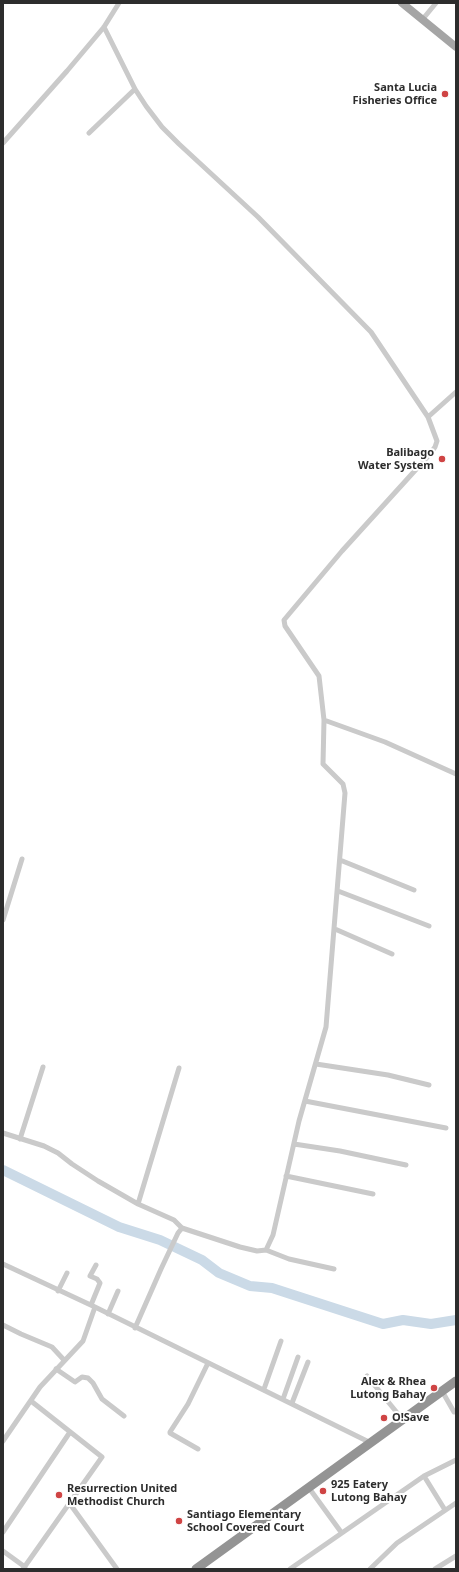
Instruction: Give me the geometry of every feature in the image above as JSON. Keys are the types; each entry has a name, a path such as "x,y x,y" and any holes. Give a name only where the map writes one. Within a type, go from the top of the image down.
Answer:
{"highway":[{"path":"196,1569 456,1381"}],"main road":[{"path":"402,3 456,47"}],"street":[{"path":"3,143 104,27 119,3"},
{"path":"422,20 436,3"},
{"path":"104,27 135,89 150,111 179,144 258,217 371,332 428,417 435,434 436,441 435,447 342,551 284,620 285,626 319,676 324,720 323,764 343,784 345,789 326,1027 294,1144 273,1236 266,1250"},
{"path":"89,133 135,89"},
{"path":"428,417 456,392"},
{"path":"324,720 385,742 456,774"},
{"path":"3,920 22,859"},
{"path":"340,860 414,890"},
{"path":"338,891 429,926"},
{"path":"335,929 392,954"},
{"path":"316,1064 388,1075 429,1085"},
{"path":"20,1139 43,1067"},
{"path":"138,1204 179,1068"},
{"path":"305,1101 446,1128"},
{"path":"3,1133 44,1146 58,1153 84,1172 138,1204 174,1220 182,1228 246,1249 257,1251 266,1250 289,1259 334,1269"},
{"path":"294,1144 340,1151 406,1165"},
{"path":"286,1176 373,1194"},
{"path":"135,1328 173,1242 182,1228"},
{"path":"3,1264 58,1291 93,1306 135,1328 264,1389 372,1443"},
{"path":"3,1441 40,1387 83,1340 100,1283 97,1279 90,1276 96,1264"},
{"path":"58,1291 67,1273"},
{"path":"108,1314 118,1291"},
{"path":"3,1325 52,1348 64,1360"},
{"path":"264,1389 281,1341"},
{"path":"283,1399 298,1357"},
{"path":"292,1403 308,1362"},
{"path":"198,1449 170,1432 188,1404 208,1363"},
{"path":"56,1369 75,1382 82,1377 88,1378 93,1383 102,1399 124,1416"},
{"path":"367,1376 402,1420"},
{"path":"442,1391 454,1412"},
{"path":"3,1551 24,1568 102,1457 31,1401"},
{"path":"3,1532 70,1432"},
{"path":"290,1569 341,1532 424,1476 456,1460"},
{"path":"424,1476 445,1510"},
{"path":"309,1488 341,1532"},
{"path":"370,1569 397,1543 456,1503"},
{"path":"70,1504 117,1569"},
{"path":"435,1569 456,1556"},
{"path":"443,1564 447,1569"}],"waterway":[{"path":"3,1170 119,1227 160,1240 202,1260 219,1273 250,1286 272,1288 383,1324 403,1320 431,1324 456,1320"}],"place":[{"name":"Santa Lucia Fisheries Office","path":"445,94"},
{"name":"Balibago Water System","path":"442,459"},
{"name":"Alex & Rhea Lutong Bahay","path":"434,1388"},
{"name":"O!Save","path":"384,1418"},
{"name":"925 Eatery Lutong Bahay","path":"323,1491"},
{"name":"Resurrection United Methodist Church","path":"59,1495"},
{"name":"Santiago Elementary School Covered Court","path":"179,1521"}]}
